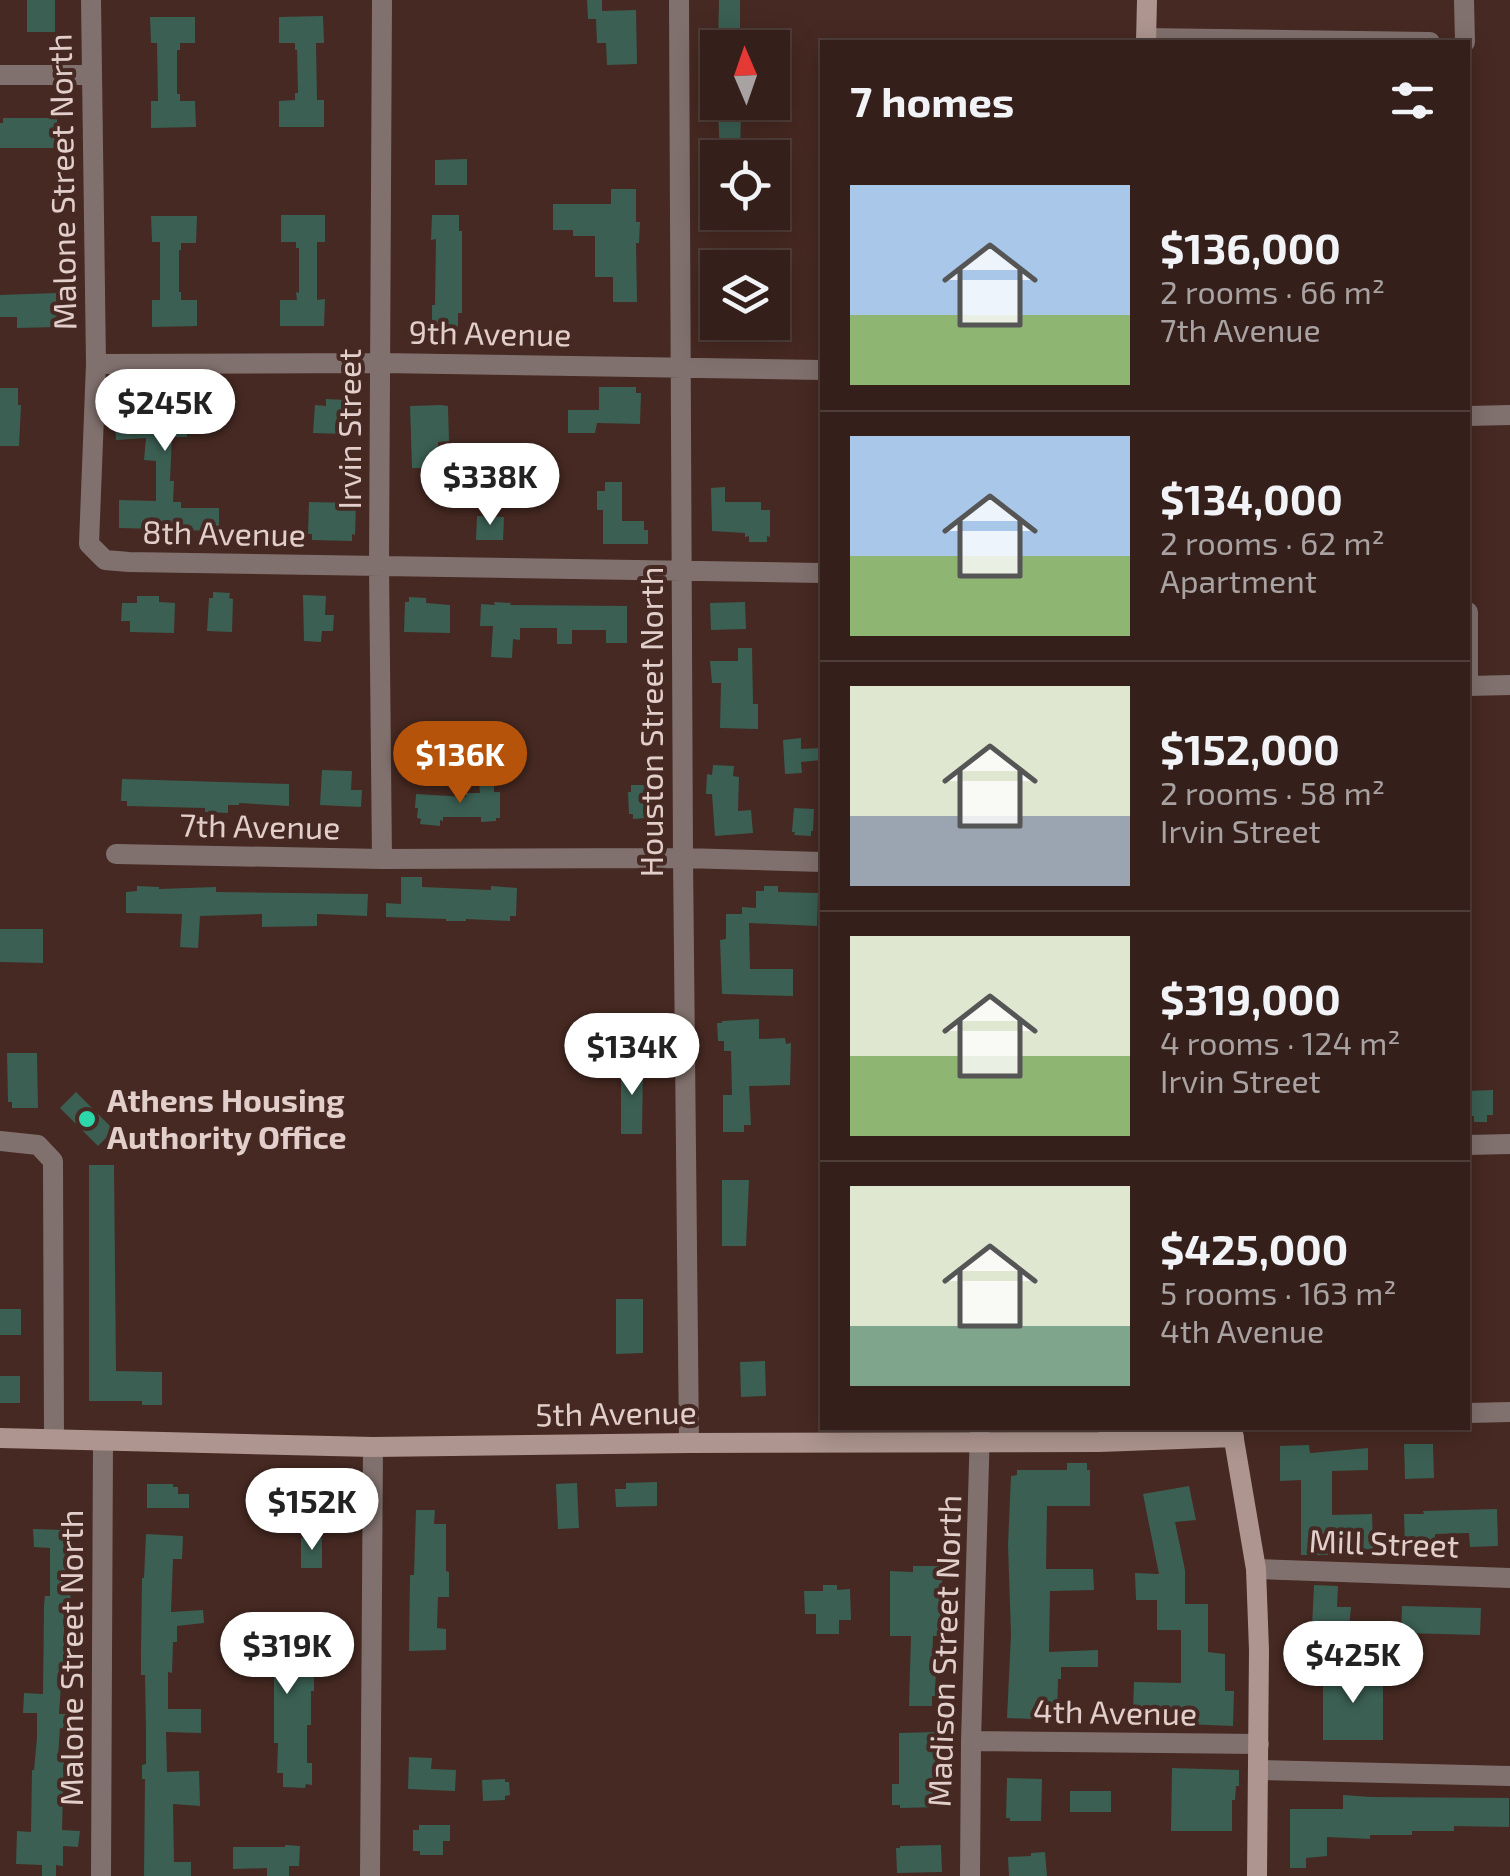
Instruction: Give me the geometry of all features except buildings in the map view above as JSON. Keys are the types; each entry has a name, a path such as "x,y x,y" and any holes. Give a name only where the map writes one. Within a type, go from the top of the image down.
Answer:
{"street":[{"name":"Malone Street North","path":"91,0 96,364 89,544 105,560"},
{"name":"Irvin Street","path":"382,0 382,859"},
{"name":"Houston Street North","path":"679,0 688,1443"},
{"path":"1146,40 1147,0"},
{"path":"1464,0 1465,40"},
{"path":"0,75 91,75"},
{"name":"9th Avenue","path":"96,364 381,363 820,370"},
{"path":"1470,416 1510,415"},
{"name":"8th Avenue","path":"105,560 820,573"},
{"path":"1470,686 1510,685"},
{"name":"7th Avenue","path":"116,854 820,862"},
{"path":"0,1141 38,1146 53,1161 54,1438"},
{"path":"1470,1145 1510,1144"},
{"path":"1470,1413 1510,1412"},
{"path":"1232,1432 1256,1569 1257,1876"},
{"name":"5th Avenue","path":"0,1438 373,1448 980,1436 1099,1442 1232,1432"},
{"name":"Madison Street North","path":"970,1876 970,1741 980,1436"},
{"name":"Malone Street North","path":"101,1876 103,1440"},
{"path":"370,1876 373,1448"},
{"name":"Mill Street","path":"1256,1569 1510,1578"},
{"name":"4th Avenue","path":"970,1741 1259,1744"},
{"path":"1258,1770 1510,1776"}],"place":[{"name":"Athens Housing Authority Office","path":"87,1119"}]}
